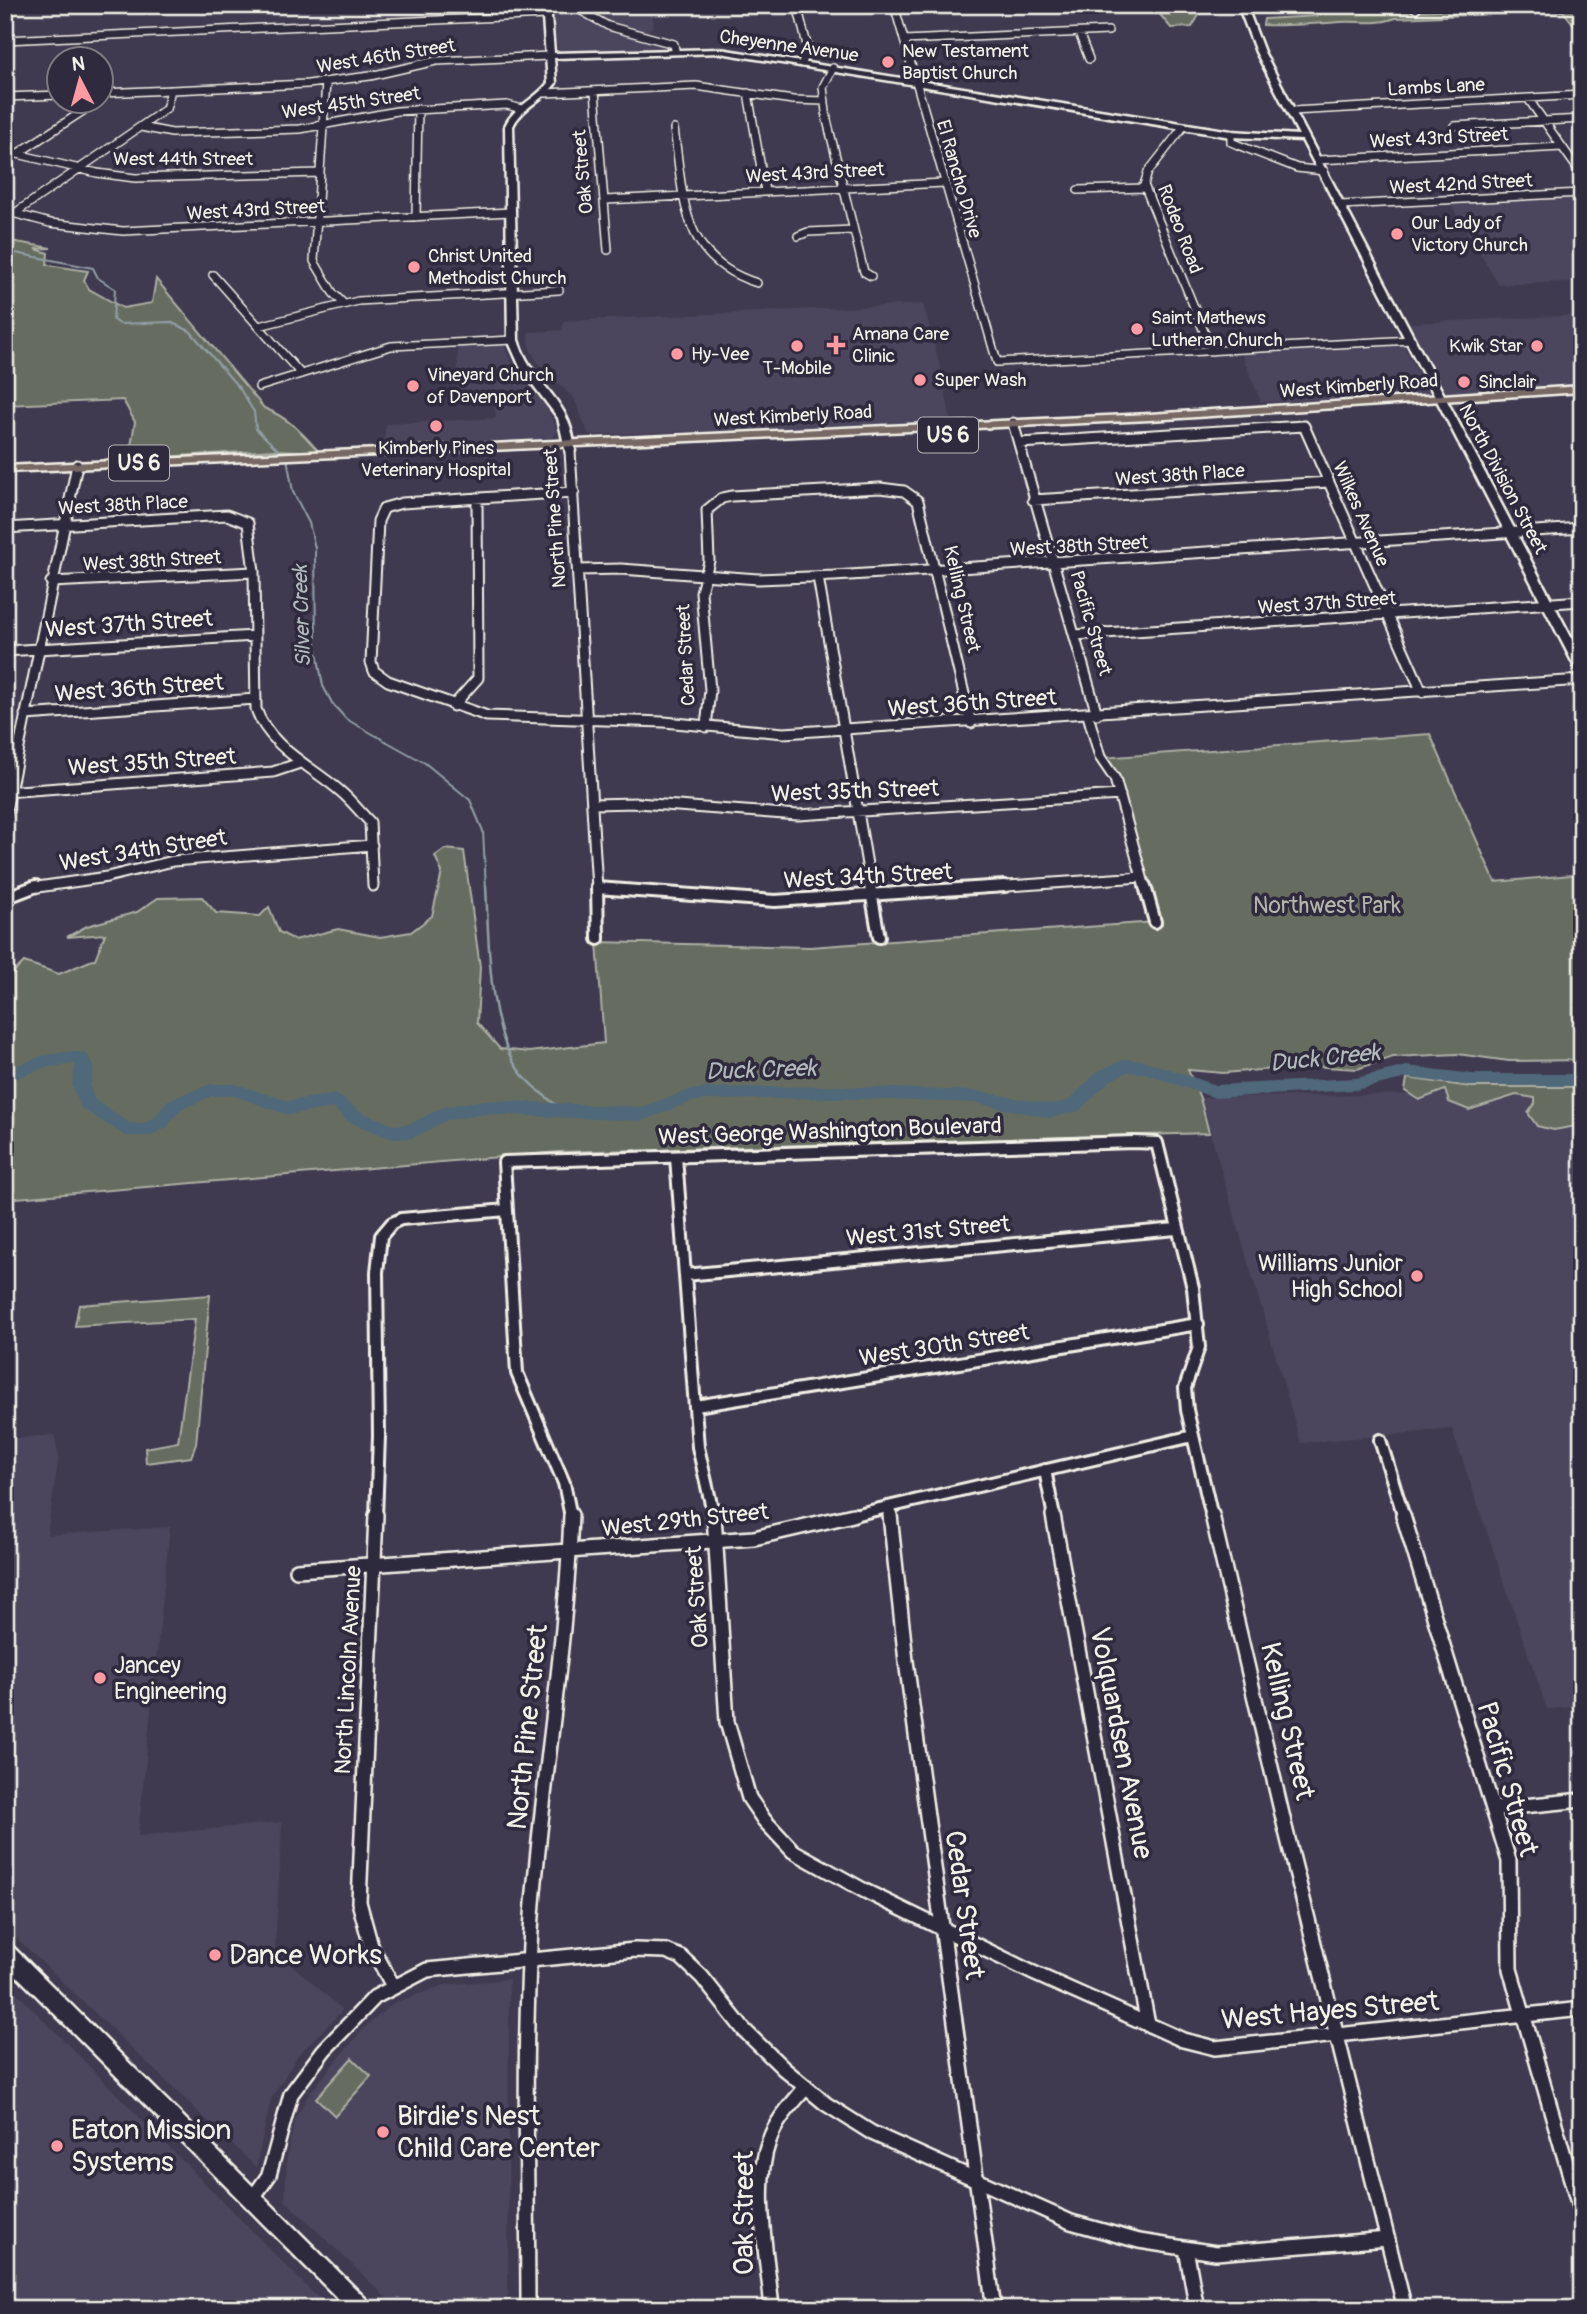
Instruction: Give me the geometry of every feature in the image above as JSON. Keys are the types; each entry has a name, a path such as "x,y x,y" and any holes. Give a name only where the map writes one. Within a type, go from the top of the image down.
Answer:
{"main road":[{"name":"West Kimberly Road","path":"1443,401 1582,389"},
{"name":"West Kimberly Road","path":"5,469 76,469 272,461 1014,427 1443,401 1582,396"},
{"name":"West Kimberly Road","path":"5,475 76,469"}],"street":[{"name":"Cheyenne Avenue","path":"571,5 608,26 674,44 675,50 720,51 802,63 1231,134 1305,138"},
{"path":"797,5 808,49 802,63"},
{"name":"El Rancho Drive","path":"894,5 997,362 1212,351"},
{"name":"North Division Street","path":"1242,5 1260,52 1582,668"},
{"path":"5,40 546,10 552,83 545,93"},
{"path":"904,40 1108,31"},
{"path":"1079,33 1089,59"},
{"name":"West 46th Street","path":"116,92 326,82 370,76 436,61 675,50"},
{"path":"833,68 823,82 825,101 864,272 872,276"},
{"path":"326,82 314,261 343,303"},
{"path":"545,93 696,86 793,100 825,101"},
{"path":"15,213 166,109 171,90"},
{"name":"Oak Street","path":"595,91 608,250"},
{"name":"North Pine Street","path":"545,93 523,109 509,126 513,340 519,360 562,413 570,447 598,939"},
{"path":"748,93 765,191"},
{"name":"Lambs Lane","path":"1292,111 1582,95"},
{"path":"5,97 46,96"},
{"path":"1529,100 1582,175"},
{"name":"West 45th Street","path":"141,127 190,133 325,126 380,113 418,109 507,105 523,109"},
{"path":"415,218 418,109"},
{"path":"17,154 75,116"},
{"path":"1454,125 1582,119"},
{"name":"Rodeo Road","path":"1184,126 1148,172 1145,188 1212,351"},
{"path":"674,129 690,230 720,269 742,281 757,283"},
{"path":"1231,134 1231,142 1250,150 1297,168 1324,172"},
{"name":"West 43rd Street","path":"1318,160 1562,147"},
{"name":"West 44th Street","path":"5,151 116,177 166,179 320,173"},
{"name":"West 43rd Street","path":"605,200 944,183"},
{"path":"1078,190 1145,188"},
{"name":"West 42nd Street","path":"1341,205 1582,193"},
{"name":"West 43rd Street","path":"5,211 74,227 123,231 511,212"},
{"path":"798,236 808,232 853,230"},
{"path":"213,275 301,374"},
{"path":"259,326 343,303 559,289"},
{"path":"259,387 391,346 513,340"},
{"path":"1212,351 1412,340"},
{"name":"West Kimberly Road","path":"1019,443 1304,426"},
{"name":"Wilkes Avenue","path":"1304,426 1422,692"},
{"name":"Pacific Street","path":"1014,427 1075,635 1097,751 1106,770 1115,779 1155,922"},
{"path":"5,816 7,792 76,469"},
{"name":"West 38th Place","path":"1034,500 1329,482"},
{"name":"Kelling Street","path":"714,502 722,498 745,495 880,488 904,491 918,501 937,571 971,723"},
{"path":"453,706 478,678 477,498 574,492"},
{"name":"West 36th Street","path":"477,498 402,502 384,508 378,521 370,662 374,671 388,681 487,716 664,722 784,733 971,723 1582,680"},
{"name":"Cedar Street","path":"706,727 710,691 701,592 709,549 705,517 714,502"},
{"name":"West 38th Place","path":"5,527 227,515 243,519 249,528 254,572"},
{"name":"West 38th Street","path":"578,570 621,569 758,579 818,577 1054,564 1582,528"},
{"path":"254,572 256,699 260,721 270,736 358,807 370,822 373,887"},
{"name":"West 38th Street","path":"51,582 254,572"},
{"path":"818,577 879,937"},
{"name":"West 37th Street","path":"1075,635 1582,601"},
{"name":"West 37th Street","path":"5,652 255,636"},
{"name":"West 36th Street","path":"24,715 256,699"},
{"name":"West 35th Street","path":"7,792 273,772 300,762"},
{"name":"West 35th Street","path":"592,804 637,803 775,815 859,813 1120,795"},
{"name":"West 34th Street","path":"5,898 38,884 107,877 173,861 372,845"},
{"name":"West 34th Street","path":"597,888 626,888 775,901 1142,877"},
{"name":"Kelling Street","path":"1157,1143 1176,1229 1193,1288 1198,1324 1199,1347 1185,1388 1193,1436 1405,2309"},
{"name":"West George Washington Boulevard","path":"504,1162 1157,1143"},
{"name":"Oak Street","path":"676,1157 698,1447 706,1490 713,1506 727,1722 738,1769 749,1798 764,1820 793,1851 827,1870"},
{"name":"North Pine Street","path":"504,1162 517,1373 564,1483 571,1514 529,1961 527,2309"},
{"name":"North Lincoln Avenue","path":"393,1986 371,1950 363,1930 359,1902 380,1436 377,1272 381,1236 392,1223 401,1219 507,1210"},
{"name":"West 31st Street","path":"685,1275 1176,1229"},
{"name":"West 30th Street","path":"696,1406 1198,1324"},
{"name":"West 29th Street","path":"297,1570 754,1538 1193,1436"},
{"name":"Pacific Street","path":"1380,1440 1509,1861 1510,1969 1582,2217"},
{"name":"Volquardsen Avenue","path":"1045,1470 1148,2025"},
{"name":"Cedar Street","path":"889,1507 906,1661 994,2309"},
{"path":"1494,1809 1582,1800"},
{"name":"West Hayes Street","path":"827,1870 943,1930 1148,2025 1183,2040 1215,2048 1582,2009"},
{"path":"252,2199 269,2175 290,2094 343,2027 375,1997 393,1986 427,1970 635,1950 666,1951 681,1957 702,1977 744,2030 806,2087 872,2133 1071,2222 1139,2241 1216,2253 1388,2239"},
{"path":"5,1951 362,2309"},
{"name":"Oak Street","path":"772,2309 766,2234 766,2150 779,2122 806,2087"},
{"path":"1186,2249 1197,2309"}],"shaded area":[{"path":"554,5 566,5 598,26 669,47 559,53 552,19"},
{"path":"579,5 652,5 654,27 644,34 617,26"},
{"path":"1582,195 1582,281 1499,285 1449,202"},
{"path":"923,304 941,369 951,422 589,435 574,398 541,368 530,349 528,332 563,330 563,321"},
{"path":"1582,315 1582,386 1448,395 1409,323"},
{"path":"1402,343 1430,396 1261,402 1241,353"},
{"path":"504,345 517,375 541,396 557,433 550,439 383,448 386,424 496,418 494,402 457,404 458,347"},
{"name":"Williams Junior High School","path":"1582,1091 1582,1706 1547,1709 1452,1429 1301,1443 1200,1098"},
{"path":"54,1435 59,1456 47,1535 170,1527 138,1836 282,1822 275,1950 343,2010 298,2055 271,2099 256,2167 5,1927 5,1439"},
{"path":"509,1979 508,2309 398,2309 285,2200 287,2156 295,2119 307,2097 334,2063 367,2025 394,2003 444,1985"},
{"path":"5,1981 322,2302 328,2309 5,2309"}],"green space":[{"path":"1152,5 1199,5 1202,10 1192,27 1171,28"},
{"path":"1334,5 1377,5 1394,12 1472,9 1477,5 1582,5 1582,35 1563,11 1396,18 1375,22 1263,25 1264,19 1317,16"},
{"path":"5,240 51,248 36,249 48,253 47,265 88,271 84,280 89,289 123,308 152,303 156,279 264,408 294,426 319,452 276,450 129,459 129,455 117,449 131,446 135,422 123,400 5,405"},
{"name":"Northwest Park","path":"1430,734 1495,882 1582,874 1582,1060 1509,1061 1457,1054 1393,1057 1357,1069 1311,1066 1223,1073 1188,1070 1200,1098 1209,1133 672,1149 639,1153 636,1150 559,1152 5,1199 5,981 24,962 59,974 95,959 105,934 67,937 87,926 137,912 158,898 202,897 216,913 260,916 269,907 279,932 295,940 338,929 380,937 411,932 432,916 442,872 435,856 445,849 464,851 480,967 477,1023 500,1049 529,1052 604,1043 597,942 810,947 1155,922 1115,779 1100,758"},
{"path":"1407,1078 1471,1087 1582,1087 1582,1125 1554,1130 1537,1126 1528,1113 1535,1104 1535,1098 1516,1095 1469,1110 1449,1102 1445,1090 1419,1100 1405,1091"},
{"path":"210,1295 196,1444 191,1457 146,1463 145,1448 178,1442 195,1319 75,1326 79,1305"},
{"path":"352,2058 371,2076 335,2116 316,2098"}],"waterway":[{"name":"Silver Creek","path":"5,251 93,268 98,278 115,289 113,320 120,324 170,322 190,331 240,389 254,412 256,429 287,458 293,492 309,523 315,548 316,647 323,686 332,703 346,719 425,763 470,800 483,831 486,888"},
{"name":"Silver Creek","path":"486,886 489,956 501,1032 509,1054 520,1072 564,1112"},
{"name":"Duck Creek","path":"5,1077 42,1062 81,1058 86,1067 81,1086 87,1103 125,1129 144,1131 160,1123 174,1105 211,1090 235,1090 288,1108 336,1101 355,1117 393,1132 413,1131 443,1114 484,1107 642,1114 690,1096 706,1094 832,1092 976,1097 1050,1111 1073,1106 1104,1076 1125,1065 1145,1067 1215,1092 1356,1084 1407,1072 1473,1080 1582,1080"}],"place":[{"name":"New Testament Baptist Church","path":"888,62"},
{"name":"Our Lady of Victory Church","path":"1397,234"},
{"name":"Christ United Methodist Church","path":"414,267"},
{"name":"Saint Mathews Lutheran Church","path":"1137,329"},
{"name":"Amana Care Clinic","path":"836,345"},
{"name":"T-Mobile","path":"797,346"},
{"name":"Kwik Star","path":"1537,346"},
{"name":"Hy-Vee","path":"677,354"},
{"name":"Super Wash","path":"920,380"},
{"name":"Sinclair","path":"1464,382"},
{"name":"Vineyard Church of Davenport","path":"413,386"},
{"name":"Kimberly Pines Veterinary Hospital","path":"436,426"},
{"name":"Williams Junior High School","path":"1417,1276"},
{"name":"Jancey Engineering","path":"100,1678"},
{"name":"Dance Works","path":"215,1955"},
{"name":"Birdie's Nest Child Care Center","path":"383,2132"},
{"name":"Eaton Mission Systems","path":"57,2146"}]}
